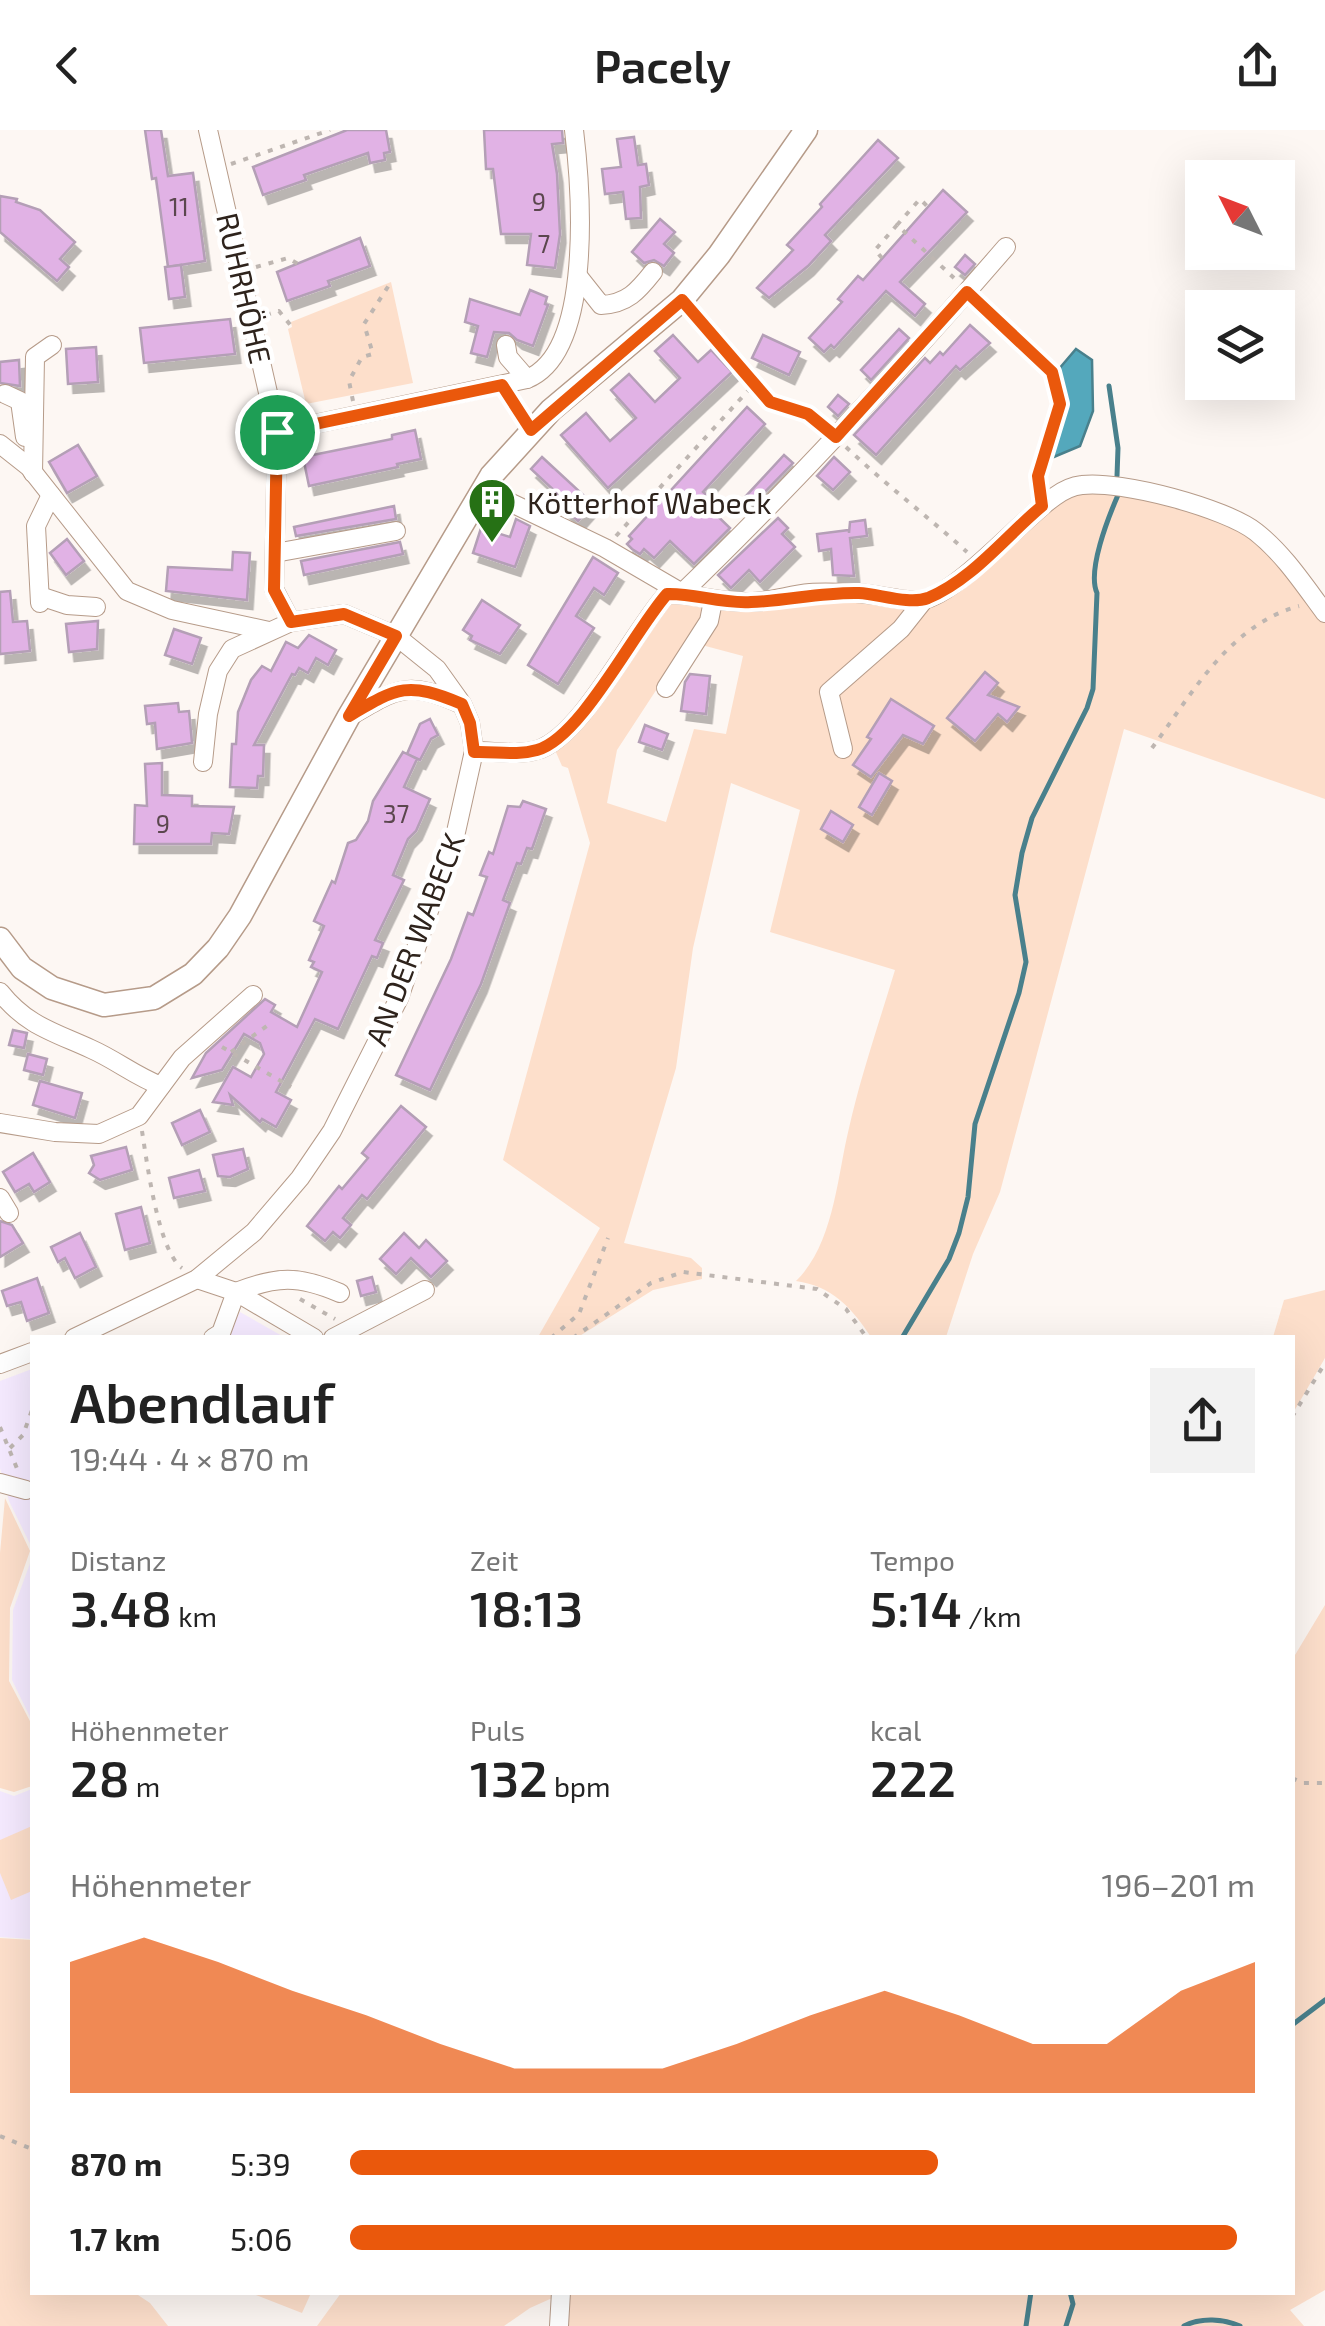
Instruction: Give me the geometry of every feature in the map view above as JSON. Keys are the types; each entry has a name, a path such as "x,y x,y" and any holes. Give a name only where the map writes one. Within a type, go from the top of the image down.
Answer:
{"main road":[{"path":"0,939 22,968 52,988 104,1005 154,998 193,974 218,948 240,916 459,526 507,456 551,410 682,300 806,130"}],"street":[{"name":"RUHRHÖHE","path":"208,130 277,432 274,590 291,622"},
{"path":"277,432 527,379 546,368 563,336 578,276 581,188 574,130"},
{"path":"474,752 520,754 558,740 667,594 682,593 754,524 1006,247"},
{"path":"578,276 601,305 632,298 654,272"},
{"path":"31,470 35,357 52,345"},
{"path":"506,345 508,357 527,379"},
{"path":"4,394 20,400 31,470"},
{"path":"0,444 31,470 127,591 172,610 269,631"},
{"path":"843,749 829,692 901,629 924,600 962,578 1042,506 1076,485 1092,484 1204,507 1236,519 1256,531 1322,608"},
{"path":"50,495 36,526 40,599 96,607"},
{"path":"502,498 605,548 682,593 712,602 753,602 826,593 924,600"},
{"path":"275,553 396,531"},
{"path":"666,688 708,622 712,602"},
{"name":"AN DER WABECK","path":"81,1335 197,1279 254,1232 300,1178 332,1132 399,998 456,832 474,752 470,723 462,704 437,670 396,636 344,614 291,622 232,649 218,671 203,762"},
{"path":"349,716 402,689 431,691 462,704"},
{"path":"0,992 40,1028 94,1050 130,1074 161,1086"},
{"path":"0,1123 99,1134 139,1116 182,1058 252,995"},
{"path":"218,1335 236,1292 266,1281 286,1277 340,1293"},
{"path":"197,1279 236,1292 309,1335"},
{"path":"340,1335 426,1290"},
{"path":"96,1328 109,1335"},
{"path":"0,1364 30,1353"},
{"path":"0,1483 26,1490"},
{"path":"559,2326 561,2295"}],"path":[{"path":"217,168 330,130"},
{"path":"882,258 875,250 896,225 920,199 928,207"},
{"path":"896,225 1052,372 1060,404 1038,476 1042,506"},
{"path":"242,271 288,258 298,264"},
{"path":"357,415 348,381 362,357 373,354 364,324 390,282"},
{"path":"682,300 770,402 808,414 979,562"},
{"path":"252,319 279,311 292,327"},
{"path":"605,548 754,384"},
{"path":"1152,748 1243,633 1294,607 1322,608"},
{"path":"231,1052 268,1025"},
{"path":"205,1036 292,1087"},
{"path":"139,1116 157,1215 174,1262 197,1279"},
{"path":"554,1335 579,1314 608,1238"},
{"path":"577,1335 651,1282 683,1272 817,1289 846,1310 864,1335"},
{"path":"1295,1412 1325,1363"},
{"path":"9,1449 23,1435 30,1416"},
{"path":"0,1427 5,1440"},
{"path":"1295,1779 1325,1782"},
{"path":"0,2136 30,2148"}],"shaded area":[{"path":"391,282 413,383 306,404 288,329 291,322"},
{"path":"1092,487 1199,510 1252,535 1325,618 1325,799 1124,729 1000,1192 973,1254 947,1335 870,1335 831,1293 796,1281 809,1266 826,1229 859,1088 895,970 770,932 800,810 731,783 693,948 676,1068 624,1243 691,1258 702,1268 702,1279 653,1290 581,1335 539,1335 600,1228 503,1160 590,843 568,768 562,766 555,750 671,602 703,608 700,623 617,750 607,803 666,822 694,729 726,734 743,656 698,644 716,609 810,598 863,598 924,612 1057,497"},
{"path":"1325,1290 1325,1358 1295,1410 1295,1335 1274,1335 1284,1300"},
{"path":"240,1312 280,1335 228,1335"},
{"path":"30,1370 30,1544 9,1501 0,1468 0,1381"},
{"path":"5,1498 30,1551 10,1608 9,1681 30,1721 30,1787 14,1792 0,1788 0,1553"},
{"path":"30,1563 30,1717 12,1680 13,1610"},
{"path":"1325,1605 1325,2290 1290,2310 1304,2326 562,2326 564,2295 1295,2295 1295,1655"},
{"path":"30,1790 30,1939 0,1937 0,1791 14,1796"},
{"path":"30,1827 30,1892 11,1900 0,1873 0,1840"},
{"path":"0,1938 30,1940 30,2295 138,2295 150,2303 168,2326 0,2326"},
{"path":"256,2295 310,2295 302,2313"},
{"path":"340,2295 559,2295 504,2326 317,2326"}],"water":[{"path":"1076,349 1092,360 1093,411 1080,446 1049,459 1064,406 1058,370"}],"building":[{"path":"145,130 161,130 168,176 193,173 205,261 168,267"},
{"path":"347,130 386,130 390,152 384,153 385,160 370,163 368,153 304,175 306,180 263,195 253,167"},
{"path":"484,130 562,130 563,143 552,144 560,234 555,268 527,265 531,234 501,234 493,169 486,169"},
{"path":"634,137 638,165 646,164 649,185 640,187 641,218 626,219 623,192 605,194 602,169 621,167 617,139"},
{"path":"878,140 898,158 825,235 831,241 808,266 769,298 757,288 793,250 787,245 822,207 820,204"},
{"path":"943,190 967,212 900,282 925,304 915,316 886,291 834,348 831,345 824,352 809,338 842,302 838,299 858,276 863,280"},
{"path":"0,196 40,210 75,242 60,259 69,267 57,281 0,232"},
{"path":"660,219 675,232 664,244 674,253 664,266 654,260 644,263 632,252"},
{"path":"360,238 370,266 287,301 277,272"},
{"path":"965,255 975,264 965,275 955,267"},
{"path":"181,265 185,297 169,299 165,267"},
{"path":"530,290 547,297 548,305 533,346 509,333 494,332 487,357 471,353 478,326 465,322 470,299 520,315"},
{"path":"230,319 235,354 144,363 140,328"},
{"path":"970,325 990,343 960,370 956,366 876,455 854,435 925,358 930,363 940,352 943,355"},
{"path":"899,329 909,338 871,380 861,370"},
{"path":"673,335 698,362 711,350 732,372 608,488 561,435 586,413 610,441 636,418 611,390 629,374 655,402 680,378 655,351"},
{"path":"763,335 800,352 789,375 752,358"},
{"path":"96,347 98,382 68,384 66,349"},
{"path":"19,360 20,386 0,383 0,362"},
{"path":"838,395 849,404 838,416 828,407"},
{"path":"747,407 765,424 703,492 709,497 704,503 730,528 694,564 670,541 654,558 644,549 640,554 632,549 627,544 632,539 629,536"},
{"path":"415,430 421,459 309,486 303,457 392,439 392,435"},
{"path":"78,445 97,476 67,493 49,462"},
{"path":"784,455 793,463 754,503 746,496"},
{"path":"542,457 593,504 578,521 553,499 558,494 531,469"},
{"path":"834,457 850,472 833,490 817,476"},
{"path":"394,506 396,519 296,536 294,527"},
{"path":"778,518 788,528 782,534 795,547 760,582 749,570 731,588 718,575"},
{"path":"516,519 530,526 515,567 473,553 481,528 510,537"},
{"path":"865,520 867,536 850,538 854,576 833,575 831,549 819,551 817,534 849,533 850,522"},
{"path":"67,539 84,561 66,575 50,553"},
{"path":"400,542 403,554 304,575 301,561"},
{"path":"233,552 250,553 247,600 166,591 168,567 232,570"},
{"path":"593,557 618,573 604,595 594,588 576,616 594,628 558,684 528,665"},
{"path":"10,591 13,622 27,621 30,651 0,654 0,592"},
{"path":"482,600 520,625 500,654 470,640 472,636 463,630"},
{"path":"98,621 97,649 69,652 66,624"},
{"path":"174,629 201,638 192,664 165,655"},
{"path":"309,635 336,650 328,665 316,658 308,673 299,668 292,674 254,745 264,745 263,776 258,776 257,788 230,787 238,712 251,680 262,666 271,671 286,642 298,648"},
{"path":"985,672 998,683 988,695 1019,707 1007,722 998,714 975,741 947,718"},
{"path":"690,674 710,676 706,714 681,711"},
{"path":"891,699 934,726 923,744 903,735 871,777 853,765"},
{"path":"178,703 179,712 189,711 192,743 157,749 155,723 147,724 145,706"},
{"path":"430,719 438,735 431,739 420,760 407,754 420,724"},
{"path":"645,725 668,734 662,750 639,742"},
{"path":"403,752 417,759 404,787 430,799 393,875 404,880 375,940 383,943 377,958 372,956 338,1029 315,1019 276,1092 291,1100 276,1127 262,1119 260,1122 230,1095 233,1105 213,1102 233,1067 251,1077 264,1054 260,1043 244,1034 222,1070 192,1078 206,1053 265,999 275,1005 271,1012 297,1027 322,972 311,967 314,962 309,960 324,926 314,921 332,881 335,883 348,843 356,840 368,821 373,801"},
{"path":"162,763 162,795 192,796 192,806 234,807 229,834 212,833 211,844 134,844 135,805 147,806 145,764"},
{"path":"879,773 892,781 872,815 859,807"},
{"path":"523,801 546,809 532,849 527,848 521,864 517,863 503,900 510,903 481,984 430,1090 396,1075 451,959 468,913 473,915 487,877 480,875 489,852 493,854 508,806 520,807"},
{"path":"831,811 853,825 843,842 821,829"},
{"path":"13,1030 27,1033 24,1048 9,1045"},
{"path":"28,1054 47,1059 43,1075 24,1070"},
{"path":"40,1081 82,1093 75,1118 33,1105"},
{"path":"401,1106 426,1127 367,1199 362,1195 343,1218 351,1225 340,1238 333,1232 325,1241 307,1226 368,1158 362,1153"},
{"path":"200,1110 210,1132 182,1145 172,1123"},
{"path":"126,1147 132,1170 100,1180 89,1173 94,1165 91,1156"},
{"path":"243,1149 248,1169 230,1177 218,1176 213,1155"},
{"path":"33,1153 50,1182 34,1192 29,1184 15,1192 3,1172"},
{"path":"199,1170 205,1191 174,1198 169,1178"},
{"path":"141,1207 150,1243 125,1250 116,1214"},
{"path":"0,1221 12,1225 23,1243 0,1257"},
{"path":"80,1233 96,1267 75,1278 65,1258 58,1262 51,1247"},
{"path":"404,1233 419,1248 426,1240 447,1261 431,1277 411,1258 396,1274 380,1259"},
{"path":"372,1277 376,1292 361,1296 357,1281"},
{"path":"37,1278 49,1313 27,1321 21,1302 7,1306 2,1291"}],"waterway":[{"path":"1109,386 1118,448 1117,476"},
{"path":"904,1335 949,1259 959,1233 968,1197 975,1124 1026,962 1015,895 1022,853 1032,818 1093,689 1095,572 1100,544 1118,495"},
{"path":"1295,2023 1325,2000"},
{"path":"1026,2326 1031,2295"},
{"path":"1066,2326 1073,2304 1071,2295"},
{"path":"1184,2326 1212,2320 1240,2326"}],"place":[{"name":"Kötterhof Wabeck","path":"492,544"}],"route":[{"path":"967,292 1052,372 1060,404 1038,476 1042,506 962,578 924,600 860,593 712,602 682,593 667,594 558,740 520,754 474,752 470,723 462,704 431,691 402,689 349,716 396,636 344,614 291,622 274,590 277,432 502,385 531,430 682,300 770,402 808,414 836,437 967,292"}]}
